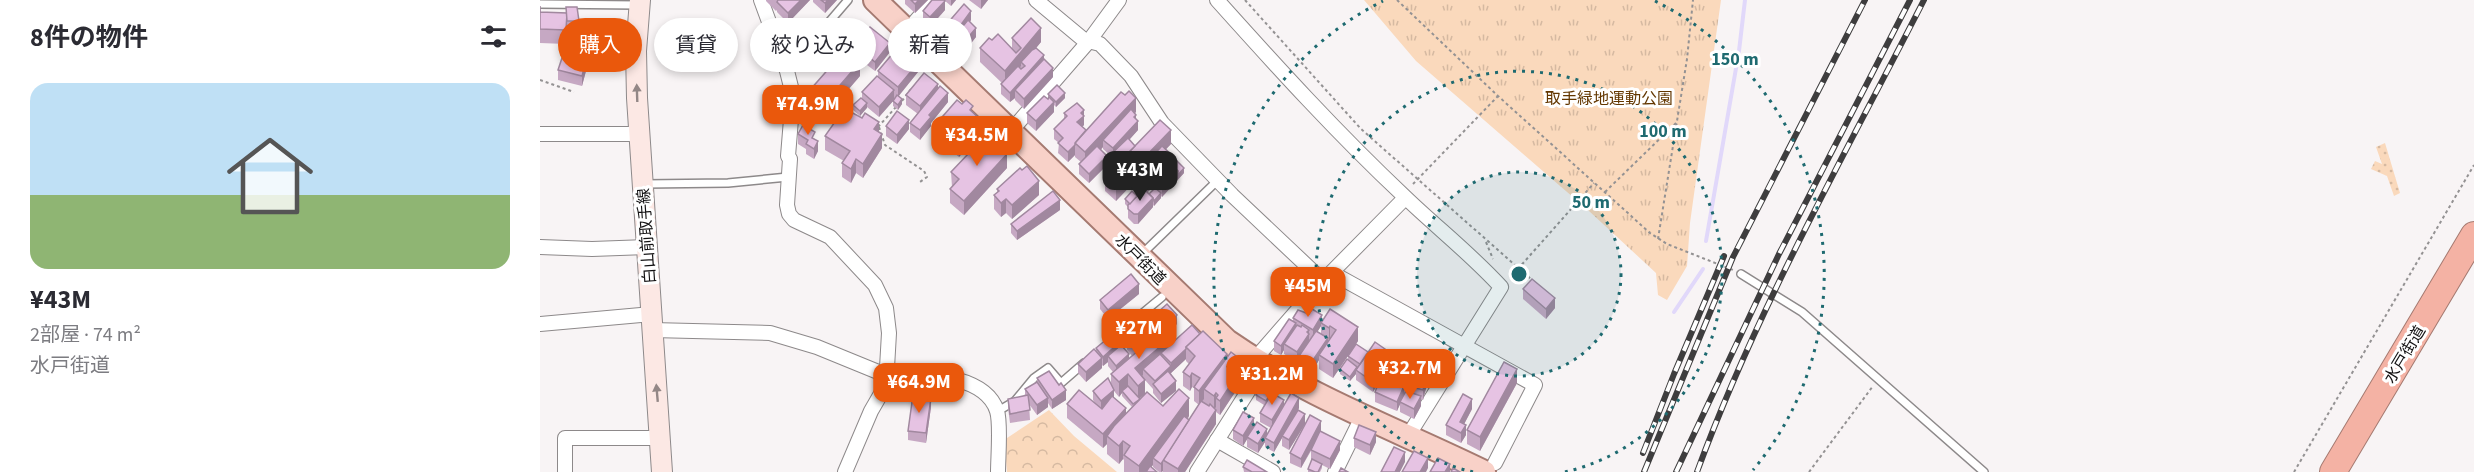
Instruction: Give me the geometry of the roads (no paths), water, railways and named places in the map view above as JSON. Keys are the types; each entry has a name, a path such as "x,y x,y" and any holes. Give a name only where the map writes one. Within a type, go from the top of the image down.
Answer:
{"highway":[{"name":"水戸街道","path":"2333,472 2474,235"},
{"name":"水戸街道","path":"2353,472 2474,268"}],"main road":[{"name":"水戸街道","path":"875,0 895,18"},
{"name":"白山前取手線","path":"640,2 636,51 639,134 662,472"},
{"name":"水戸街道","path":"950,72 1138,257 1227,340 1259,363 1363,415 1408,436 1490,467"}],"street":[{"path":"761,0 768,18"},
{"path":"918,18 934,0"},
{"path":"1036,0 1084,40 1100,44 1131,76 1162,123 1218,180 1327,277 1465,347 1534,386 1490,467"},
{"path":"1011,132 1089,41 1119,0"},
{"path":"1217,0 1315,109 1405,198 1482,266 1502,287 1408,436"},
{"path":"787,72 793,95 787,205 789,214 794,220 830,237 875,285 886,308 889,333 886,385 871,411 848,460 845,472"},
{"path":"540,134 639,134"},
{"path":"1197,472 1259,363 1327,277 1405,198"},
{"path":"540,247 592,249 647,247"},
{"path":"540,324 652,322 770,333 817,346 888,374 953,378 982,390 998,411 998,472"},
{"path":"1335,472 1363,415"},
{"path":"565,472 565,438 661,438"},
{"path":"1217,440 1272,472"}],"lane":[{"path":"833,18 848,0"},
{"path":"540,4 640,2"},
{"path":"642,184 728,183 788,177"},
{"path":"1138,257 1218,180"},
{"path":"1741,274 1802,312 1984,472"},
{"path":"1111,340 1162,297"},
{"path":"998,411 1016,401 1034,378 1048,368 1061,383 1094,354"}],"waterway":[{"path":"1706,241 1739,51 1745,0"},
{"path":"1674,312 1703,269"}],"railway":[{"path":"1644,472 1733,257 1865,0"},
{"path":"1676,472 1779,254 1910,0"},
{"path":"1697,472 1774,291 1924,0"},
{"path":"1643,453 1724,256"}],"park label":[{"name":"取手緑地運動公園","path":"1609,98"}]}
